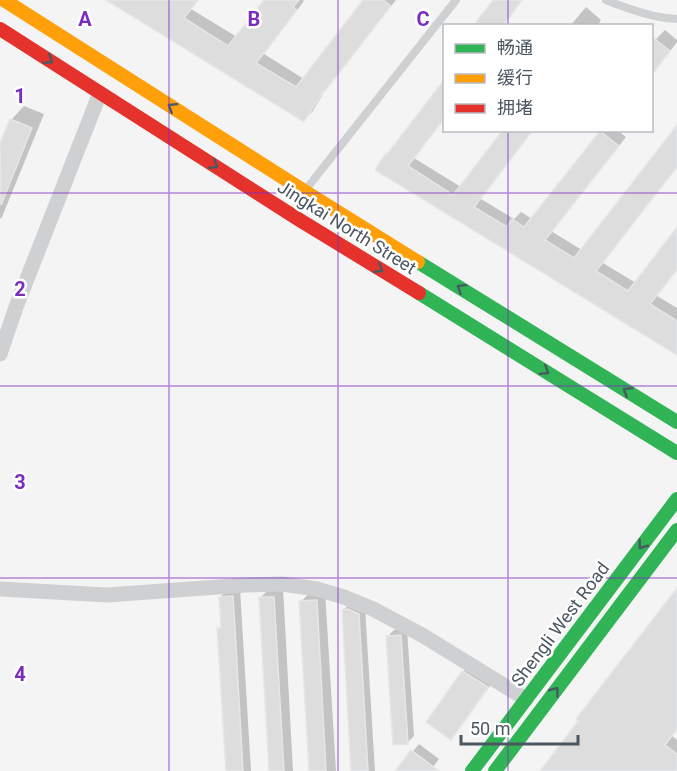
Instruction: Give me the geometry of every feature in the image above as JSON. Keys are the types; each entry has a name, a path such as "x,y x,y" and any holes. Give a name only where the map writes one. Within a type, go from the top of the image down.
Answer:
{"main road":[{"name":"Jingkai North Street","path":"4,0 22,5 304,191 677,422"},
{"name":"Jingkai North Street","path":"0,29 308,225 677,453"},
{"name":"Shengli West Road","path":"472,771 677,499"},
{"name":"Shengli West Road","path":"495,771 677,530"}],"street":[{"path":"0,354 16,307 100,93"},
{"path":"0,589 107,595 246,585 282,585 316,590 344,597 422,635 526,699"}],"lane":[{"path":"304,191 456,0"},
{"path":"606,0 626,8 668,19 677,19"}],"building":[{"path":"106,0 198,0 184,18 228,46 264,0 299,0 293,7 297,10 256,63 296,87 363,0 383,0 391,6 324,90 304,122"},
{"path":"493,0 522,0 504,24 475,24"},
{"path":"653,38 670,51 653,72"},
{"path":"443,81 443,120 408,166 453,195 501,132 531,132 474,207 507,227 512,219 524,227 601,132 619,146 545,240 574,258 677,125 677,167 596,271 628,291 677,227 677,270 650,304 677,321 677,355 375,170"},
{"path":"10,119 32,128 1,205 0,143"},
{"path":"677,588 677,729 665,745 677,754 677,771 540,771 578,721 576,719"},
{"path":"233,596 243,771 226,771 217,628 221,628 219,597"},
{"path":"259,597 274,597 284,771 269,771"},
{"path":"317,600 326,771 309,771 299,601"},
{"path":"348,609 359,614 368,771 351,771 342,610"},
{"path":"401,635 408,744 393,745 386,636"},
{"path":"462,671 488,687 451,740 426,722"},
{"path":"411,750 439,771 395,771"}],"traffic: fast":[{"path":"418,262 677,422"},
{"path":"419,293 677,453"},
{"path":"472,771 677,499"},
{"path":"495,771 677,530"}],"traffic: slow":[{"path":"4,0 418,262"}],"traffic: jam":[{"path":"0,29 298,219 419,293"}]}
